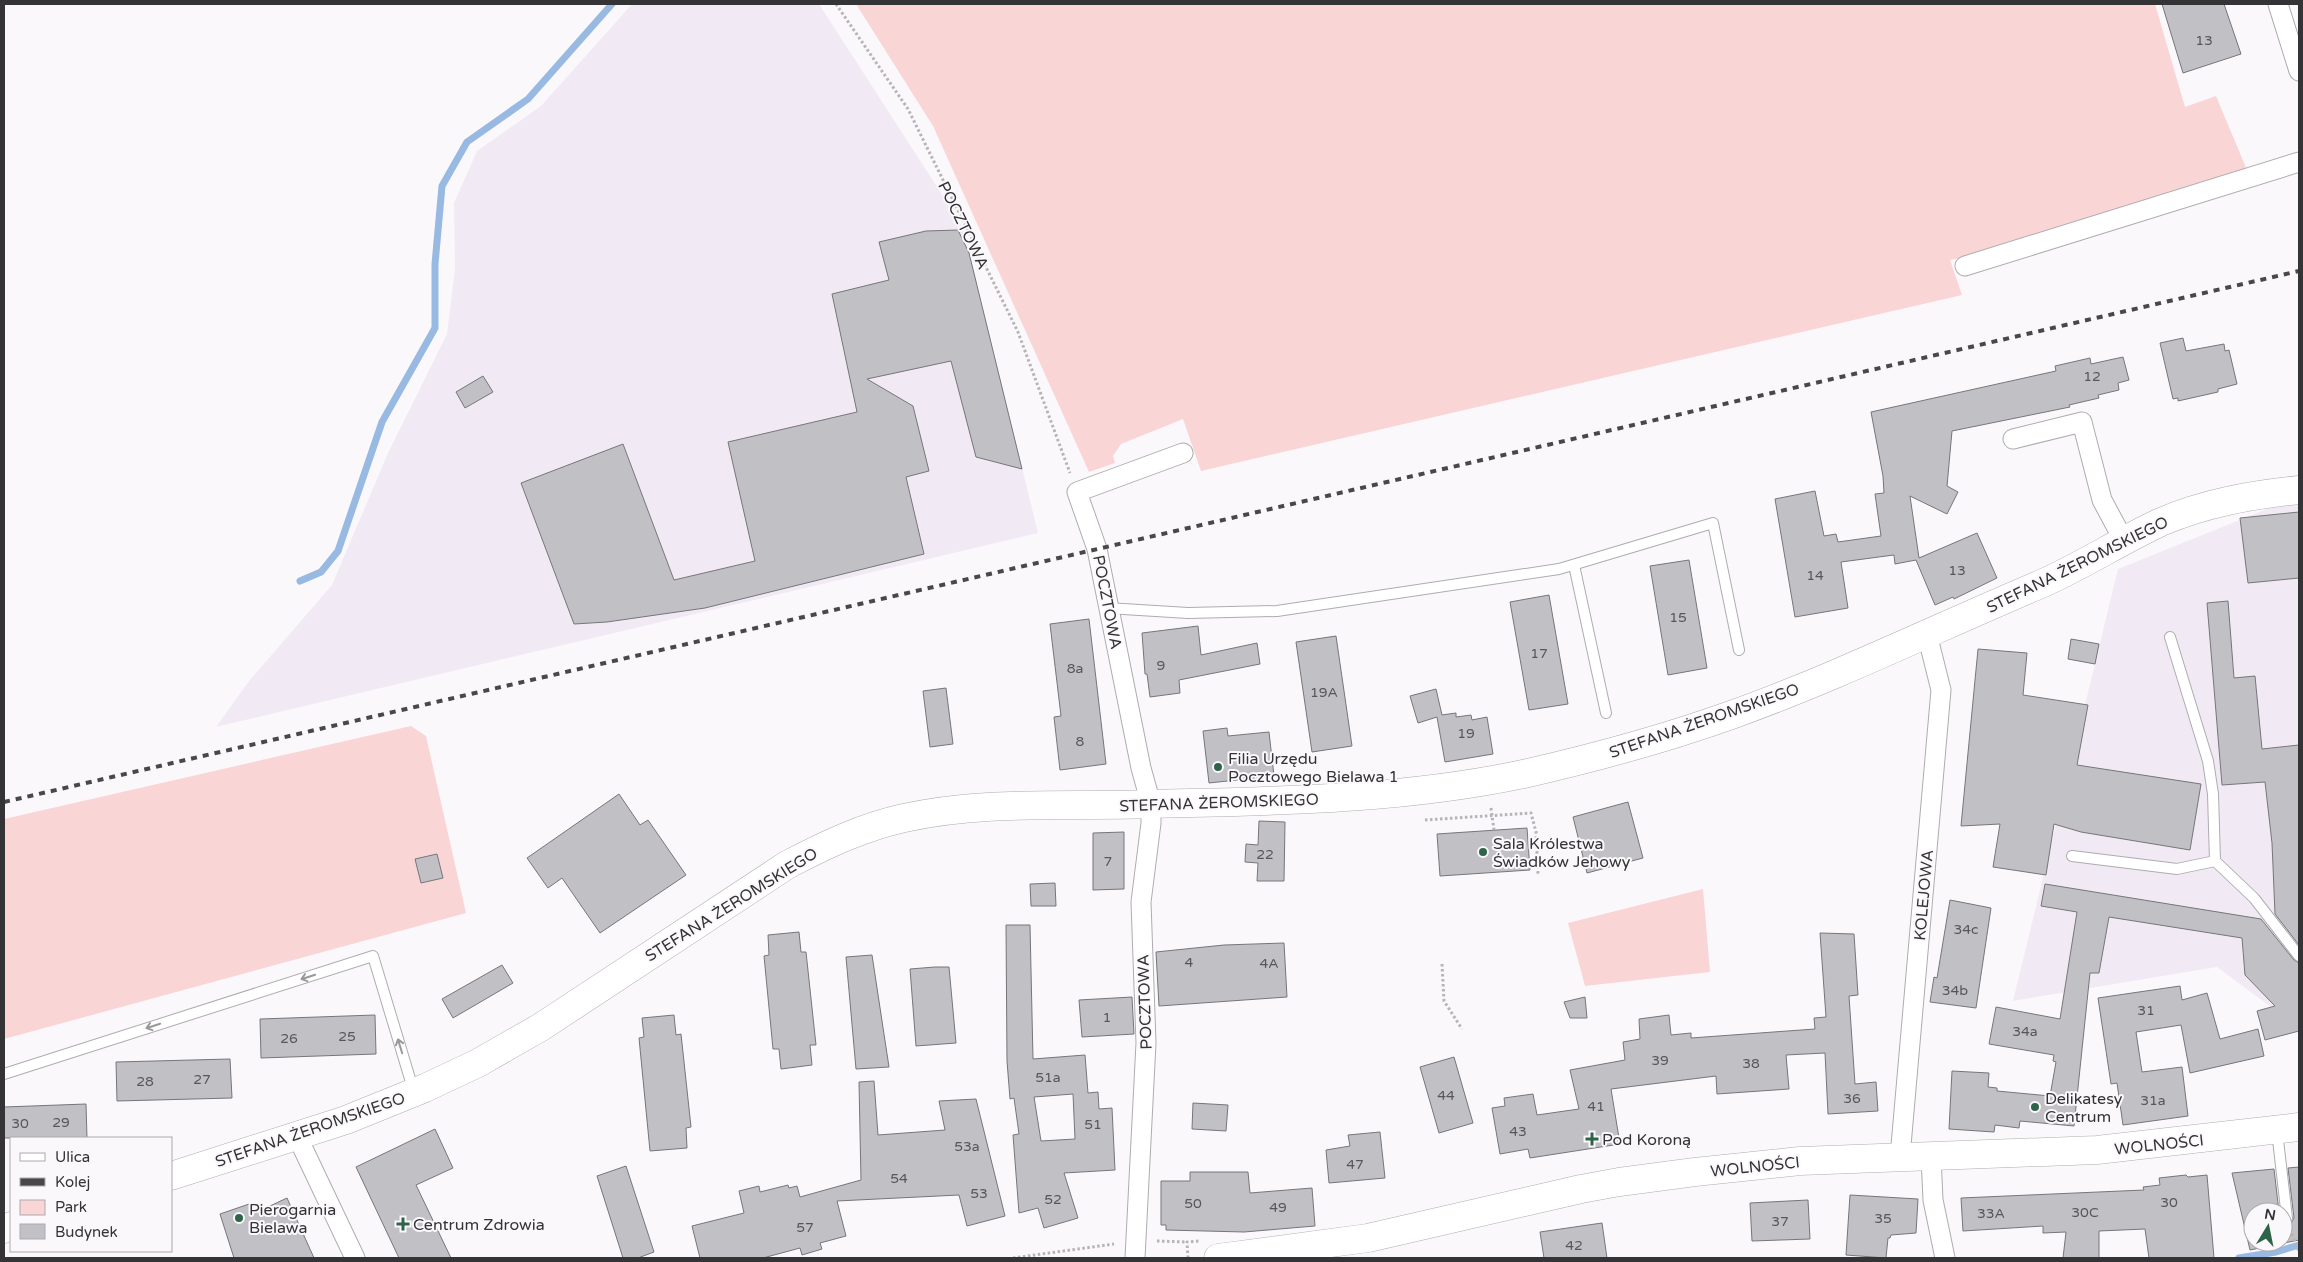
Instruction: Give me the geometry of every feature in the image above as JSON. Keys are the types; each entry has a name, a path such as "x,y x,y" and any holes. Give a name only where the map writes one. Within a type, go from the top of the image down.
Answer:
{"street":[{"path":"2278,4 2299,71"},
{"path":"1965,266 2299,162"},
{"path":"2013,439 2082,422 2102,500 2124,541"},
{"path":"1077,492 1183,453"},
{"name":"STEFANA ŻEROMSKIEGO","path":"172,1176 354,1117 414,1093 478,1063 523,1038 787,865 847,836 905,818 962,809 1372,796 1437,788 1527,773 1615,752 1735,713 1927,634 2060,575 2178,515 2214,503 2299,490"},
{"name":"POCZTOWA","path":"1077,492 1097,549 1107,608 1124,680 1141,768 1151,804 1151,823 1140,902 1146,1043 1136,1249"},
{"name":"KOLEJOWA","path":"1900,1158 1941,690 1927,634"},
{"name":"WOLNOŚCI","path":"1218,1258 1267,1256 1368,1238 1620,1182 1800,1161 2098,1150 2288,1129"},
{"path":"297,1136 355,1258"},
{"path":"1931,1156 1933,1200 1945,1258"}],"lane":[{"path":"1107,608 1188,613 1277,611 1550,570 1574,565 1713,523 1739,650"},
{"path":"1574,565 1606,713"},
{"path":"2170,637 2208,761 2213,794 2215,862 2254,898 2299,956"},
{"path":"2072,856 2177,869 2215,862"},
{"path":"4,1074 373,956 414,1093"},
{"path":"2287,1202 2288,1129"}],"path":[{"name":"POCZTOWA","path":"836,4 908,109 1018,332 1077,492"},
{"path":"1491,808 1494,830"},
{"path":"1425,820 1531,813 1536,832 1538,874"},
{"path":"1442,964 1444,1001 1462,1029"},
{"path":"2293,1238 2299,1252"},
{"path":"1013,1258 1093,1249 1136,1249 1187,1242"}],"shaded area":[{"path":"632,4 819,4 963,227 1038,533 216,727 249,681 332,585 388,453 447,334 455,268 454,203 477,151 541,106"},
{"path":"2299,496 2299,1000 2271,1007 2217,967 2013,1001 2118,569"}],"green space":[{"path":"856,4 2155,4 2185,107 2216,96 2247,170 1967,257 1950,260 1962,295 1201,471 1183,419 1121,444 1113,456 1115,463 1089,472 933,126"},
{"path":"411,726 426,736 466,913 4,1039 4,819"},
{"path":"1703,889 1710,972 1585,986 1568,923"}],"building":[{"path":"2162,4 2224,4 2241,54 2183,73"},
{"path":"958,230 969,253 1022,469 976,457 951,361 867,379 913,406 929,471 906,477 924,554 705,608 607,622 574,624 521,483 623,444 674,580 755,561 728,442 857,412 832,294 889,280 879,242 926,231"},
{"path":"2183,338 2186,351 2224,344 2225,351 2229,350 2237,384 2218,389 2218,392 2178,401 2178,398 2173,399 2160,343"},
{"path":"2123,357 2129,380 2118,383 2119,390 2098,395 2099,398 2069,405 2070,407 1952,431 1947,486 1958,492 1947,514 1910,496 1919,558 1977,533 1997,578 1954,599 1953,597 1935,605 1916,560 1895,564 1894,555 1841,562 1848,608 1795,617 1775,499 1815,491 1824,536 1836,534 1838,542 1881,536 1875,494 1884,493 1883,476 1871,412 2056,371 2055,366 2090,358 2091,364"},
{"path":"483,376 493,392 465,408 456,392"},
{"path":"2299,512 2299,578 2248,583 2240,518"},
{"path":"1689,560 1707,668 1668,675 1650,566"},
{"path":"1549,595 1568,704 1529,710 1510,602"},
{"path":"2228,601 2234,678 2255,676 2262,749 2299,745 2299,945 2275,914 2272,843 2265,782 2222,785 2207,603"},
{"path":"1089,619 1106,764 1060,770 1054,717 1061,716 1050,624"},
{"path":"1198,626 1201,655 1257,643 1260,664 1179,680 1180,693 1150,697 1147,674 1145,674 1142,633"},
{"path":"1336,636 1352,746 1312,752 1296,642"},
{"path":"2071,639 2099,644 2095,664 2068,659"},
{"path":"1978,649 2027,653 2023,695 2088,705 2077,765 2201,784 2190,850 2081,832 2054,824 2046,875 1993,867 2000,824 1961,826"},
{"path":"946,688 953,744 930,747 923,691"},
{"path":"1436,689 1442,715 1456,713 1456,717 1471,715 1472,720 1487,717 1493,754 1445,762 1437,717 1418,723 1410,696"},
{"path":"1227,728 1228,736 1269,732 1274,776 1209,783 1203,731"},
{"path":"619,794 640,825 648,820 686,875 600,933 562,878 548,888 527,858"},
{"path":"1628,802 1643,858 1587,873 1573,817"},
{"path":"1259,821 1285,822 1284,881 1257,881 1258,863 1245,862 1246,844 1258,845"},
{"name":"Sala Królestwa Świadków Jehowy","path":"1527,828 1530,870 1440,876 1437,834"},
{"path":"1124,832 1124,889 1093,890 1093,833"},
{"path":"437,854 443,878 421,883 415,859"},
{"path":"1055,883 1056,906 1031,906 1030,884"},
{"path":"2045,884 2261,919 2294,960 2299,963 2299,1031 2265,1040 2257,1011 2275,1006 2245,975 2242,938 2109,917 2099,973 2090,973 2074,1126 2020,1121 2019,1128 1995,1125 1994,1132 1949,1129 1952,1071 1989,1073 1988,1087 1997,1088 1997,1091 2050,1096 2056,1062 2053,1061 2054,1055 1989,1044 1996,1007 2060,1019 2077,912 2041,906"},
{"path":"1950,900 1991,908 1976,1008 1930,1002 1934,977 1937,978"},
{"path":"1006,925 1030,925 1033,1059 1085,1055 1088,1093 1098,1092 1099,1109 1112,1108 1115,1170 1064,1173 1078,1218 1044,1228 1038,1208 1019,1213 1013,1135 1019,1134 1014,1098 1010,1099 1007,1061","holes":["1073,1094 1075,1139 1041,1141 1034,1097"]},
{"path":"799,932 801,952 806,952 816,1045 810,1045 812,1065 781,1069 779,1049 773,1049 764,956 769,955 768,935"},
{"path":"1820,933 1854,934 1858,995 1849,996 1855,1084 1876,1082 1878,1111 1828,1114 1825,1053 1786,1055 1789,1089 1717,1094 1716,1076 1611,1089 1620,1144 1530,1158 1528,1149 1500,1154 1492,1108 1505,1106 1504,1098 1533,1094 1537,1115 1579,1109 1570,1070 1625,1060 1623,1042 1640,1039 1639,1019 1669,1015 1671,1035 1691,1033 1691,1038 1815,1029 1814,1018 1826,1017"},
{"path":"1284,943 1287,997 1159,1006 1156,952 1224,945"},
{"path":"872,955 889,1067 856,1069 846,957"},
{"path":"502,965 513,983 453,1018 442,999"},
{"path":"949,967 956,1043 916,1046 910,969"},
{"path":"2180,986 2182,1000 2207,993 2220,1039 2258,1029 2264,1056 2190,1073 2181,1025 2136,1032 2142,1072 2182,1067 2188,1116 2123,1125 2117,1083 2111,1084 2098,998"},
{"path":"1132,997 1134,1034 1082,1037 1079,1000"},
{"path":"1585,997 1587,1018 1570,1018 1564,1002"},
{"path":"375,1015 376,1054 261,1058 260,1019"},
{"path":"674,1015 676,1035 681,1034 691,1127 686,1128 687,1148 650,1151 639,1038 644,1037 642,1018"},
{"path":"1454,1057 1473,1123 1439,1133 1420,1067"},
{"path":"230,1059 232,1098 117,1101 116,1062"},
{"path":"874,1081 878,1135 945,1130 939,1101 976,1099 1005,1216 967,1226 959,1195 837,1201 846,1236 820,1243 822,1249 802,1255 800,1248 763,1258 700,1258 692,1226 744,1213 739,1191 759,1186 760,1192 788,1185 789,1188 797,1186 800,1197 861,1180 859,1082"},
{"path":"1193,1103 1228,1105 1226,1131 1192,1129"},
{"path":"86,1104 87,1137 4,1138 4,1107"},
{"path":"435,1129 453,1168 416,1185 451,1258 399,1258 356,1167"},
{"path":"1380,1132 1385,1178 1329,1183 1326,1150 1350,1146 1348,1135"},
{"path":"626,1166 654,1252 638,1258 623,1258 597,1176"},
{"path":"2299,1167 2299,1240 2293,1241 2293,1202 2288,1168"},
{"path":"2274,1169 2278,1202 2243,1202 2243,1220 2232,1173"},
{"path":"1190,1172 1248,1172 1250,1193 1312,1188 1315,1226 1244,1232 1166,1230 1166,1225 1161,1225 1161,1181 1190,1181"},
{"path":"2186,1175 2188,1177 2207,1175 2214,1258 2149,1258 2145,1229 2099,1231 2099,1258 2063,1258 2066,1232 2043,1233 2043,1226 1963,1231 1961,1198 2144,1190 2143,1187 2160,1185 2159,1178"},
{"path":"1850,1195 1918,1199 1916,1233 1891,1235 1888,1238 1886,1258 1846,1255"},
{"path":"287,1198 314,1258 234,1258 220,1214 252,1203 255,1213"},
{"path":"1808,1200 1810,1239 1752,1241 1750,1203"},
{"path":"1602,1223 1607,1258 1544,1258 1540,1232"}],"waterway":[{"path":"300,581 321,572 338,551 382,422 435,328 435,264 442,186 467,142 528,99 612,4"},
{"path":"2239,1258 2276,1252 2299,1245"}],"railway":[{"path":"4,802 2299,271"}],"place":[{"name":"Filia Urzędu Pocztowego Bielawa 1","path":"1218,767"},
{"name":"Sala Królestwa Świadków Jehowy","path":"1483,852"},
{"name":"Delikatesy Centrum","path":"2035,1107"},
{"name":"Pod Koroną","path":"1592,1139"},
{"name":"Pierogarnia Bielawa","path":"239,1218"},
{"name":"Centrum Zdrowia","path":"403,1224"}]}
